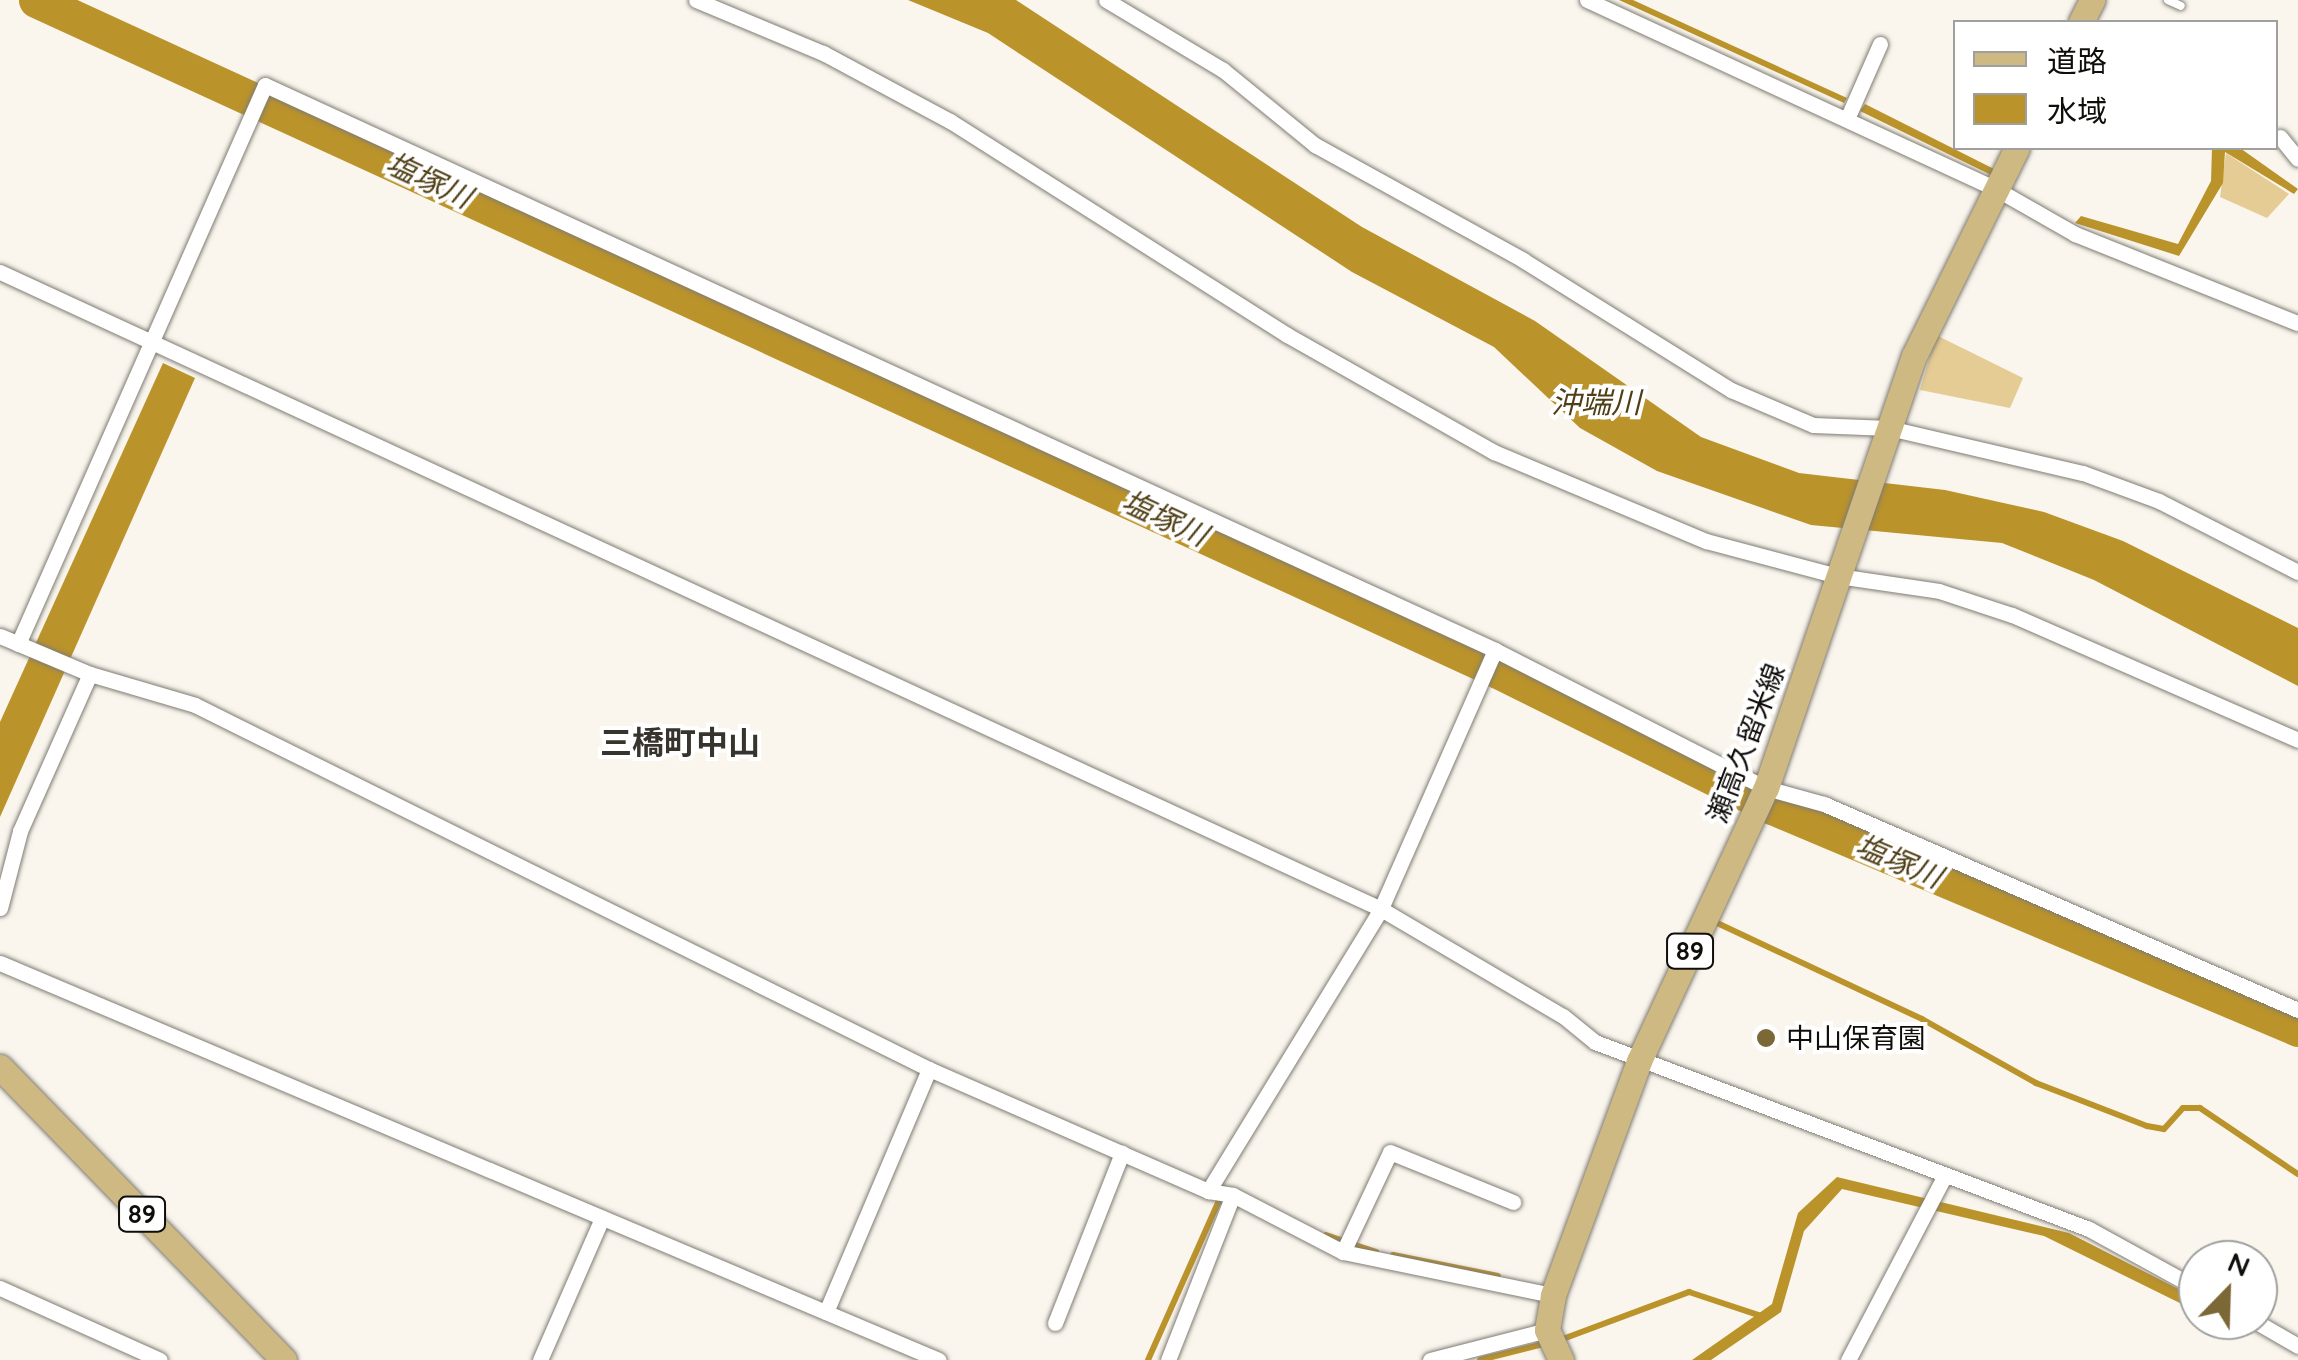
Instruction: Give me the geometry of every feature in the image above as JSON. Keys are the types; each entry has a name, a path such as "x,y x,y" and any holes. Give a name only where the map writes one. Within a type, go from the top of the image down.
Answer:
{"main road":[{"name":"瀬高久留米線","path":"1554,1344 1553,1295 1638,1061 1766,788 1887,436 1942,290 2016,150"},
{"name":"89","path":"0,1067 284,1360"}],"street":[{"path":"696,0 823,53 950,120 1287,336 1494,452 1706,540 1886,578 2012,615 2298,740"},
{"path":"1106,0 1223,70 1315,145 1524,260 1732,390 1813,425 2098,479 2159,500 2298,572"},
{"path":"1587,0 1996,189 2075,234 2298,323"},
{"path":"1847,119 1880,44"},
{"path":"25,647 152,339 265,85 1495,650 1766,788 1824,804 2298,1010"},
{"path":"2280,137 2298,159"},
{"path":"0,272 1380,909 1563,1016 1595,1042 2089,1229 2178,1277"},
{"path":"0,636 83,671 196,704 929,1069 1208,1191 1233,1195 1344,1252 1553,1295"},
{"path":"1208,1191 1380,909 1495,650"},
{"path":"0,908 20,832 83,671"},
{"path":"0,963 939,1360"},
{"path":"826,1312 929,1069"},
{"path":"1344,1252 1390,1152 1513,1202"},
{"path":"1055,1323 1122,1153"},
{"path":"1848,1360 1944,1176"},
{"path":"1168,1360 1233,1195"},
{"path":"540,1360 602,1218"},
{"path":"0,1288 160,1360"},
{"path":"1430,1360 1554,1344"}],"lane":[{"path":"2168,0 2181,6"}],"shaded area":[{"path":"2226,153 2289,194 2267,218 2220,197"},
{"path":"1936,335 2023,378 2010,408 1920,390"}],"water":[{"name":"沖端川","path":"908,0 1016,0 1362,227 1535,321 1701,437 1799,473 1945,490 2044,512 2123,541 2298,628 2298,686 2094,580 2002,543 1811,525 1657,471 1580,428 1494,347 1352,272 988,33"},
{"path":"1619,0 1633,0 1847,98 1844,103"},
{"path":"1865,104 1996,170 1991,175 1860,111"},
{"path":"2212,150 2243,150 2298,189 2294,194 2225,152 2223,183 2179,256 2075,223 2081,216 2178,244 2211,181"},
{"path":"163,363 195,378 0,817 0,722"},
{"path":"1837,1177 2069,1233 2178,1289 2178,1302 2044,1236 1842,1189 1804,1231 1781,1312 1711,1360 1692,1360 1772,1304 1798,1213"}],"waterway":[{"name":"塩塚川","path":"36,0 1498,671 1772,807 2298,1029"},
{"path":"1715,922 1922,1019 2036,1083 2147,1126 2164,1129 2183,1108 2200,1108 2298,1174"},
{"path":"1148,1360 1222,1194"},
{"path":"1326,1235 1376,1252"},
{"path":"1393,1255 1498,1276"},
{"path":"1560,1340 1689,1292 1764,1317"},
{"path":"1480,1360 1547,1343"}],"place":[{"name":"中山保育園","path":"1766,1038"}],"district":[{"name":"三橋町中山","path":"680,742"}]}
